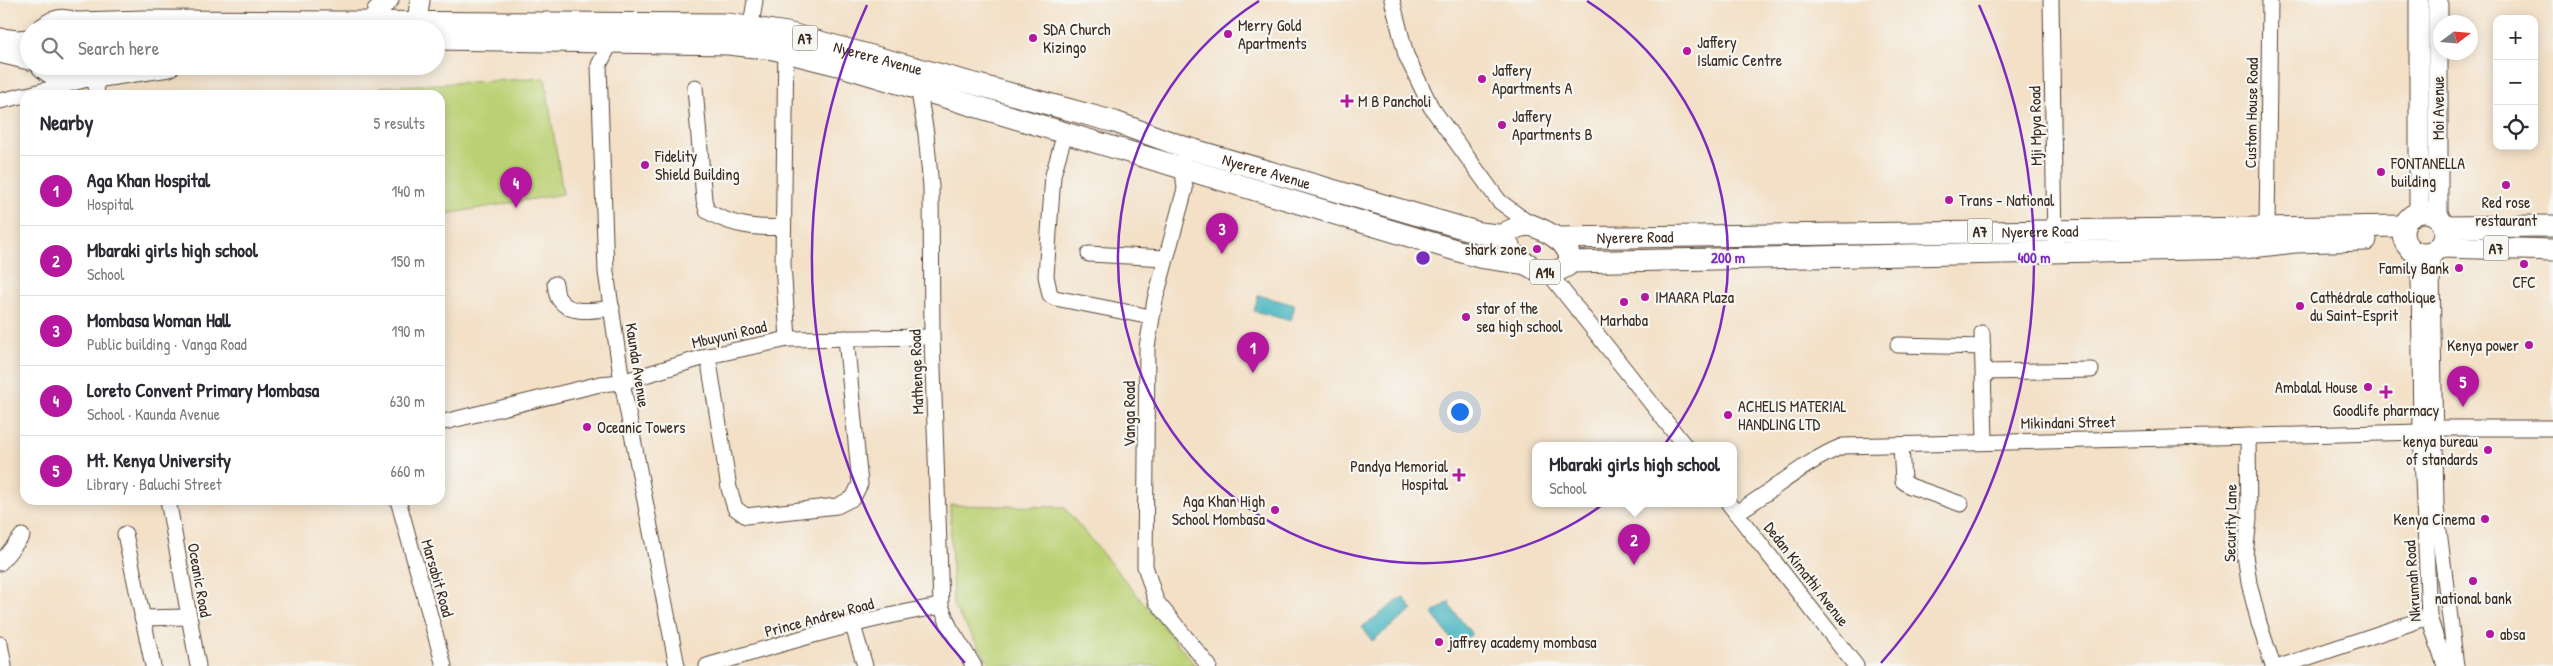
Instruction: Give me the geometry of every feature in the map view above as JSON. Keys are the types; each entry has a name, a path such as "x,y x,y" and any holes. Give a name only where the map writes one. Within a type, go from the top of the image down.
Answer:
{"highway":[{"name":"Nyerere Avenue","path":"728,34 751,26 786,42"},
{"name":"Nyerere Avenue","path":"445,27 586,33"},
{"name":"Nyerere Avenue","path":"445,39 586,33 728,34 786,42 917,79 1115,122 1182,157"},
{"path":"0,40 20,41"},
{"path":"0,52 20,57"},
{"path":"54,75 88,78 108,75"},
{"name":"Nyerere Avenue","path":"917,79 944,97 1065,133 1182,157 1206,164 1252,167 1480,233 1506,234"},
{"path":"944,97 1115,122"},
{"name":"Nyerere Avenue","path":"1206,164 1246,187 1479,257 1528,264"},
{"path":"1246,187 1252,167"},
{"path":"1372,225 1376,203"},
{"path":"1506,234 1514,228 1531,225"},
{"name":"A14","path":"1506,234 1508,248 1528,264 1562,267 1568,249 1556,238 1531,225"},
{"name":"A7","path":"2425,234 2553,226"},
{"name":"Nyerere Road","path":"1556,238 2244,227 2267,227 2296,234 2425,234"},
{"path":"2243,248 2244,227"},
{"path":"1796,234 1796,258"},
{"name":"Nyerere Road","path":"1562,267 1768,258 2243,248 2296,234"},
{"name":"A7","path":"2425,234 2553,250"},
{"path":"1768,258 1769,235"}],"main road":[{"path":"376,20 377,10 389,0"},
{"path":"418,20 420,0"},
{"name":"Moi Avenue","path":"2419,0 2425,234"},
{"name":"Moi Avenue","path":"2425,234 2438,0"}],"street":[{"path":"751,26 755,0"},
{"path":"1392,0 1406,55 1431,107 1499,201 1531,225"},
{"name":"Mji Mpya Road","path":"2050,0 2055,252"},
{"name":"Custom House Road","path":"2267,227 2270,0"},
{"name":"Kaunda Avenue","path":"586,33 599,65 606,272 622,382 677,666"},
{"name":"Kaunda Avenue","path":"599,65 612,33"},
{"name":"Mbuyuni Road","path":"445,422 600,384 622,382 708,356 788,339 783,227 786,42"},
{"path":"30,90 41,75"},
{"path":"44,90 88,78"},
{"name":"Mathenge Road","path":"917,79 931,186 932,337 940,606 950,628 974,666"},
{"path":"695,87 704,200 707,211 720,219 736,224 766,229 783,227"},
{"path":"0,101 20,96"},
{"path":"1065,133 1053,175 1046,276 1050,294 1055,298 1151,317"},
{"name":"Vanga Road","path":"1182,157 1184,189 1151,317 1147,347 1145,566 1156,601 1209,666"},
{"path":"1184,189 1206,164"},
{"path":"1499,201 1506,234"},
{"name":"Nkrumah Road","path":"2425,234 2432,272 2427,430 2429,617 2444,666"},
{"path":"1089,254 1166,258"},
{"path":"1562,267 1573,303 1681,442"},
{"path":"555,284 558,299 569,308 592,311 612,308"},
{"path":"788,339 932,337"},
{"path":"708,356 729,488 736,508 746,516 837,506 853,498 860,484 846,338"},
{"path":"1898,344 1982,340 1985,441"},
{"path":"1984,372 2091,370"},
{"name":"Mikindani Street","path":"1737,506 1770,493 1830,451 1843,446 2553,428"},
{"name":"Nkrumah Road","path":"2427,430 2456,666"},
{"name":"Security Lane","path":"2248,436 2249,519 2245,555 2258,623 2273,666"},
{"path":"1901,446 1903,481 1910,486 1961,504"},
{"name":"Oceanic Road","path":"169,505 198,666"},
{"name":"Marsabit Road","path":"399,505 444,666"},
{"name":"Dedan Kimathi Avenue","path":"1733,508 1856,666"},
{"path":"125,534 153,666"},
{"path":"0,563 22,536"},
{"path":"2428,594 2448,592"},
{"name":"Prince Andrew Road","path":"708,666 853,626 940,606"},
{"path":"142,618 189,617"},
{"path":"2282,666 2429,617"},
{"path":"853,626 865,666"},
{"path":"0,644 4,666"}],"green space":[{"path":"545,78 563,194 445,214 445,90 381,90 381,87"},
{"path":"950,505 1064,507 1196,666 991,666 953,606"}],"water":[{"path":"1258,295 1295,305 1291,321 1254,311"},
{"path":"1403,597 1413,610 1372,641 1362,627"},
{"path":"1450,601 1449,605 1472,634 1457,646 1432,614"}],"place":[{"name":"Merry Gold Apartments","path":"1228,34"},
{"name":"SDA Church Kizingo","path":"1033,38"},
{"name":"Jaffery Islamic Centre","path":"1687,51"},
{"name":"Jaffery Apartments A","path":"1482,79"},
{"name":"M B Pancholi","path":"1347,101"},
{"name":"Jaffery Apartments B","path":"1502,125"},
{"name":"Fidelity Shield Building","path":"645,165"},
{"name":"FONTANELLA building","path":"2381,172"},
{"name":"Red rose restaurant","path":"2506,185"},
{"name":"Trans - National","path":"1949,200"},
{"name":"Loreto Convent Primary Mombasa","path":"516,208"},
{"name":"shark zone","path":"1537,249"},
{"name":"Mombasa Woman Hall","path":"1222,254"},
{"name":"CFC","path":"2524,264"},
{"name":"Family Bank","path":"2459,268"},
{"name":"IMAARA Plaza","path":"1645,297"},
{"name":"Marhaba","path":"1624,302"},
{"name":"Cathédrale catholique du Saint-Esprit","path":"2300,306"},
{"name":"star of the sea high school","path":"1466,317"},
{"name":"Kenya power","path":"2529,345"},
{"name":"Aga Khan Hospital","path":"1253,373"},
{"name":"Ambalal House","path":"2368,387"},
{"name":"Goodlife pharmacy","path":"2386,392"},
{"name":"Mt. Kenya University","path":"2463,407"},
{"name":"ACHELIS MATERIAL HANDLING LTD","path":"1728,415"},
{"name":"Oceanic Towers","path":"587,427"},
{"name":"kenya bureau of standards","path":"2488,450"},
{"name":"Pandya Memorial Hospital","path":"1459,475"},
{"name":"Aga Khan High School Mombasa","path":"1275,510"},
{"name":"Kenya Cinema","path":"2485,519"},
{"name":"Mbaraki girls high school","path":"1634,565"},
{"name":"national bank","path":"2473,581"},
{"name":"absa","path":"2490,634"},
{"name":"jaffrey academy mombasa","path":"1439,642"}]}
